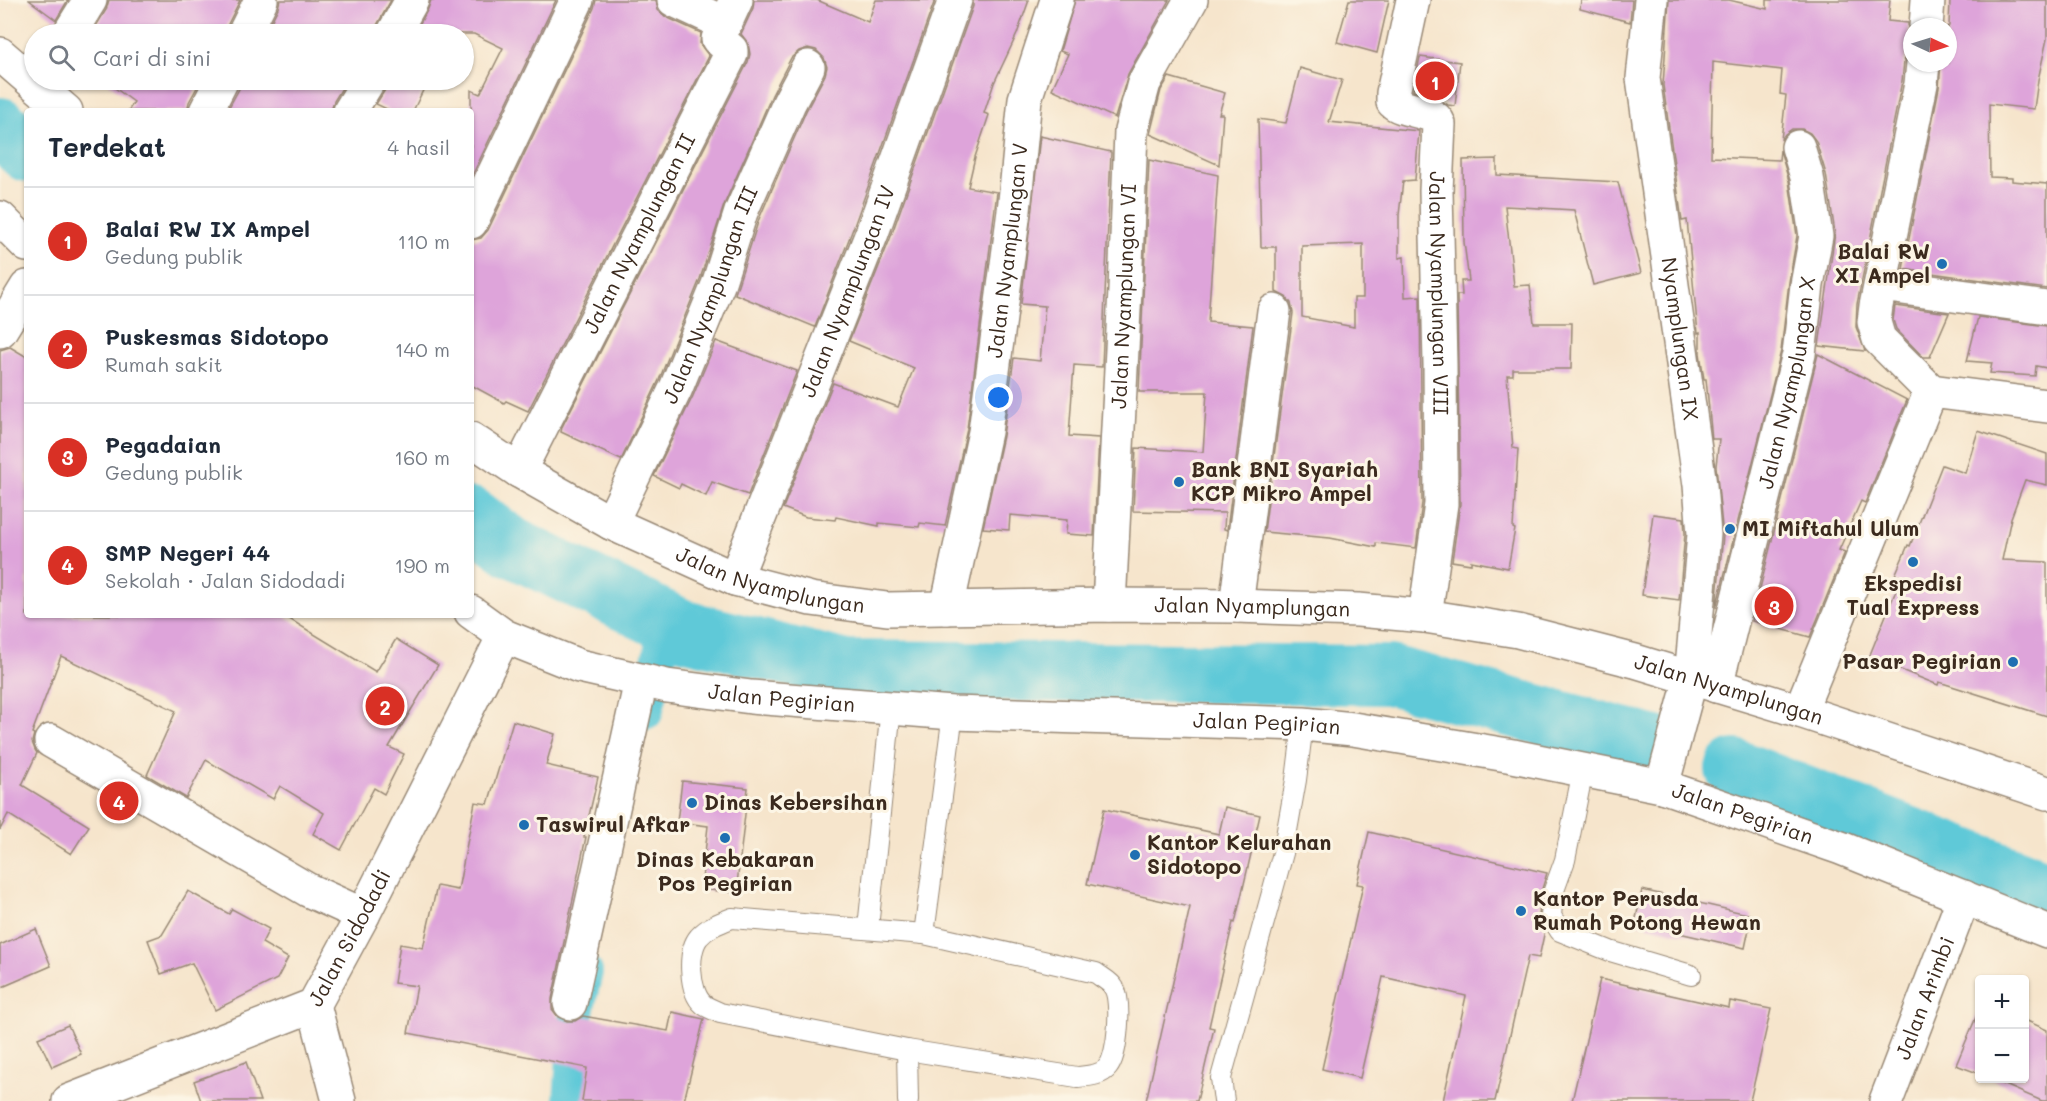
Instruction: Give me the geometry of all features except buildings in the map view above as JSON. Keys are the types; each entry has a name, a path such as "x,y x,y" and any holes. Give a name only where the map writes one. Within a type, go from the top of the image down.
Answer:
{"street":[{"path":"75,24 90,0"},
{"path":"249,24 261,0"},
{"path":"399,24 412,0"},
{"path":"474,216 577,0"},
{"path":"674,0 730,11"},
{"name":"Jalan Nyamplungan IV","path":"735,579 872,233 955,0"},
{"name":"Jalan Nyamplungan V","path":"947,608 986,432 1014,211 1025,99 1058,0"},
{"name":"Jalan Nyamplungan VI","path":"1109,606 1131,131 1144,83 1191,0"},
{"name":"Jalan Nyamplungan VIII","path":"1413,0 1393,102 1398,107 1431,116 1437,119 1438,124 1436,191 1441,504 1425,616"},
{"name":"Nyamplungan IX","path":"1652,0 1643,78 1700,485 1704,534 1704,682"},
{"path":"1927,18 1928,0"},
{"name":"Jalan Nyamplungan II","path":"519,471 731,54 731,50 718,39 730,11"},
{"path":"0,54 24,72"},
{"name":"Jalan Nyamplungan III","path":"611,523 676,388 718,285 741,212 789,103 808,67"},
{"path":"1922,72 1874,322 1879,339 1931,390 2047,406"},
{"path":"46,90 63,108"},
{"path":"208,108 217,90"},
{"path":"352,108 363,90"},
{"name":"Jalan Nyamplungan X","path":"1704,682 1799,354 1807,285 1816,236 1807,177 1798,147"},
{"path":"0,218 24,242"},
{"path":"1881,285 2047,308"},
{"path":"0,331 24,292"},
{"path":"1236,606 1274,311"},
{"path":"1800,711 1931,390"},
{"name":"Jalan Nyamplungan","path":"474,441 519,471 611,523 735,579 811,599 887,609 1236,606 1358,610 1425,616 1518,631 1635,661 1800,711 2047,793"},
{"name":"Jalan Pegirian","path":"474,614 504,636 579,666 651,683 751,697 953,713 1304,724 1353,729 1583,770 1662,786 1841,848 2047,931"},
{"name":"Jalan Sidodadi","path":"69,1101 314,1005 363,915 504,636"},
{"path":"1662,786 1704,682"},
{"path":"570,1003 651,683"},
{"path":"51,741 308,890 363,915"},
{"name":"Jalan Arimbi","path":"1886,1101 1964,897"},
{"path":"314,1005 339,1101"}],"lane":[{"path":"868,928 891,708"},
{"path":"924,934 953,713"},
{"path":"1224,1101 1221,1078 1283,853 1304,724"},
{"path":"1583,770 1564,860 1553,893 1551,916 1560,932 1610,951 1691,975"},
{"path":"732,918 924,934 1096,973 1114,987 1119,1004 1115,1047 1108,1067 1095,1075 1077,1077 908,1050 720,1013 703,1004 693,991 691,958 697,939 712,926 732,918"},
{"path":"908,1050 908,1101"}],"waterway":[{"path":"0,127 24,149"},
{"path":"474,519 512,547 684,630 846,670 1390,675 1659,747"},
{"path":"646,713 667,622"},
{"path":"1735,769 2047,890"},
{"path":"570,1101 576,1016 586,972"}],"place":[{"name":"Balai RW IX Ampel","path":"1435,81"},
{"name":"Balai RW XI Ampel","path":"1942,264"},
{"name":"Bank BNI Syariah KCP Mikro Ampel","path":"1179,482"},
{"name":"MI Miftahul Ulum","path":"1730,529"},
{"name":"Ekspedisi Tual Express","path":"1913,562"},
{"name":"Pegadaian","path":"1774,606"},
{"name":"Pasar Pegirian","path":"2013,662"},
{"name":"Puskesmas Sidotopo","path":"385,706"},
{"name":"SMP Negeri 44","path":"119,801"},
{"name":"Dinas Kebersihan","path":"692,803"},
{"name":"Taswirul Afkar","path":"524,825"},
{"name":"Dinas Kebakaran Pos Pegirian","path":"725,838"},
{"name":"Kantor Kelurahan Sidotopo","path":"1135,855"},
{"name":"Kantor Perusda Rumah Potong Hewan","path":"1521,911"}]}
